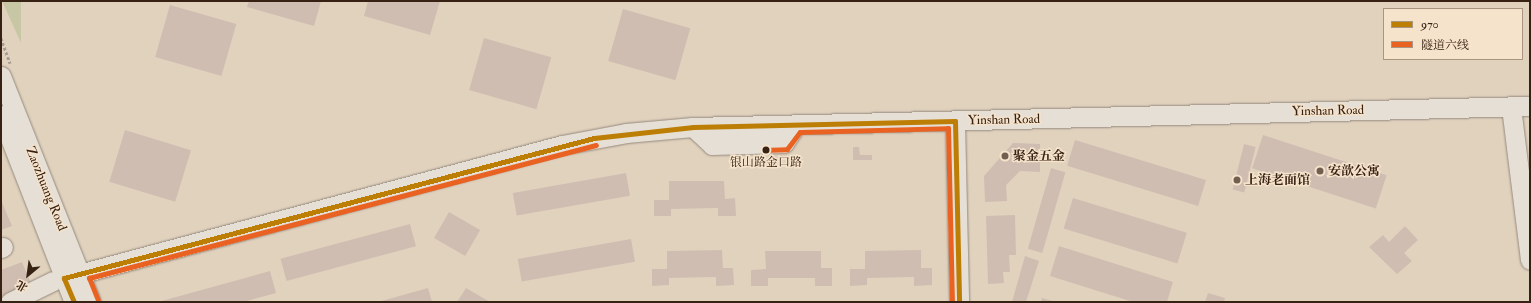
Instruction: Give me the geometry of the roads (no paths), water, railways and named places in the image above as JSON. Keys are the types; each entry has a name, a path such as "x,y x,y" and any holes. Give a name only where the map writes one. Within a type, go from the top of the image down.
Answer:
{"street":[{"name":"Zaozhuang Road","path":"1,76 74,302"},
{"name":"Yinshan Road","path":"10,302 66,277 562,145 626,132 693,127 1530,106"},
{"path":"1511,107 1530,260"},
{"name":"Zaozhuang Road","path":"1,115 66,277 91,302"},
{"path":"955,121 959,302"}],"place":[{"name":"银山路金口路","path":"766,150"},
{"name":"聚金五金","path":"1005,156"},
{"name":"安歆公寓","path":"1320,171"},
{"name":"上海老面馆","path":"1237,180"}]}
